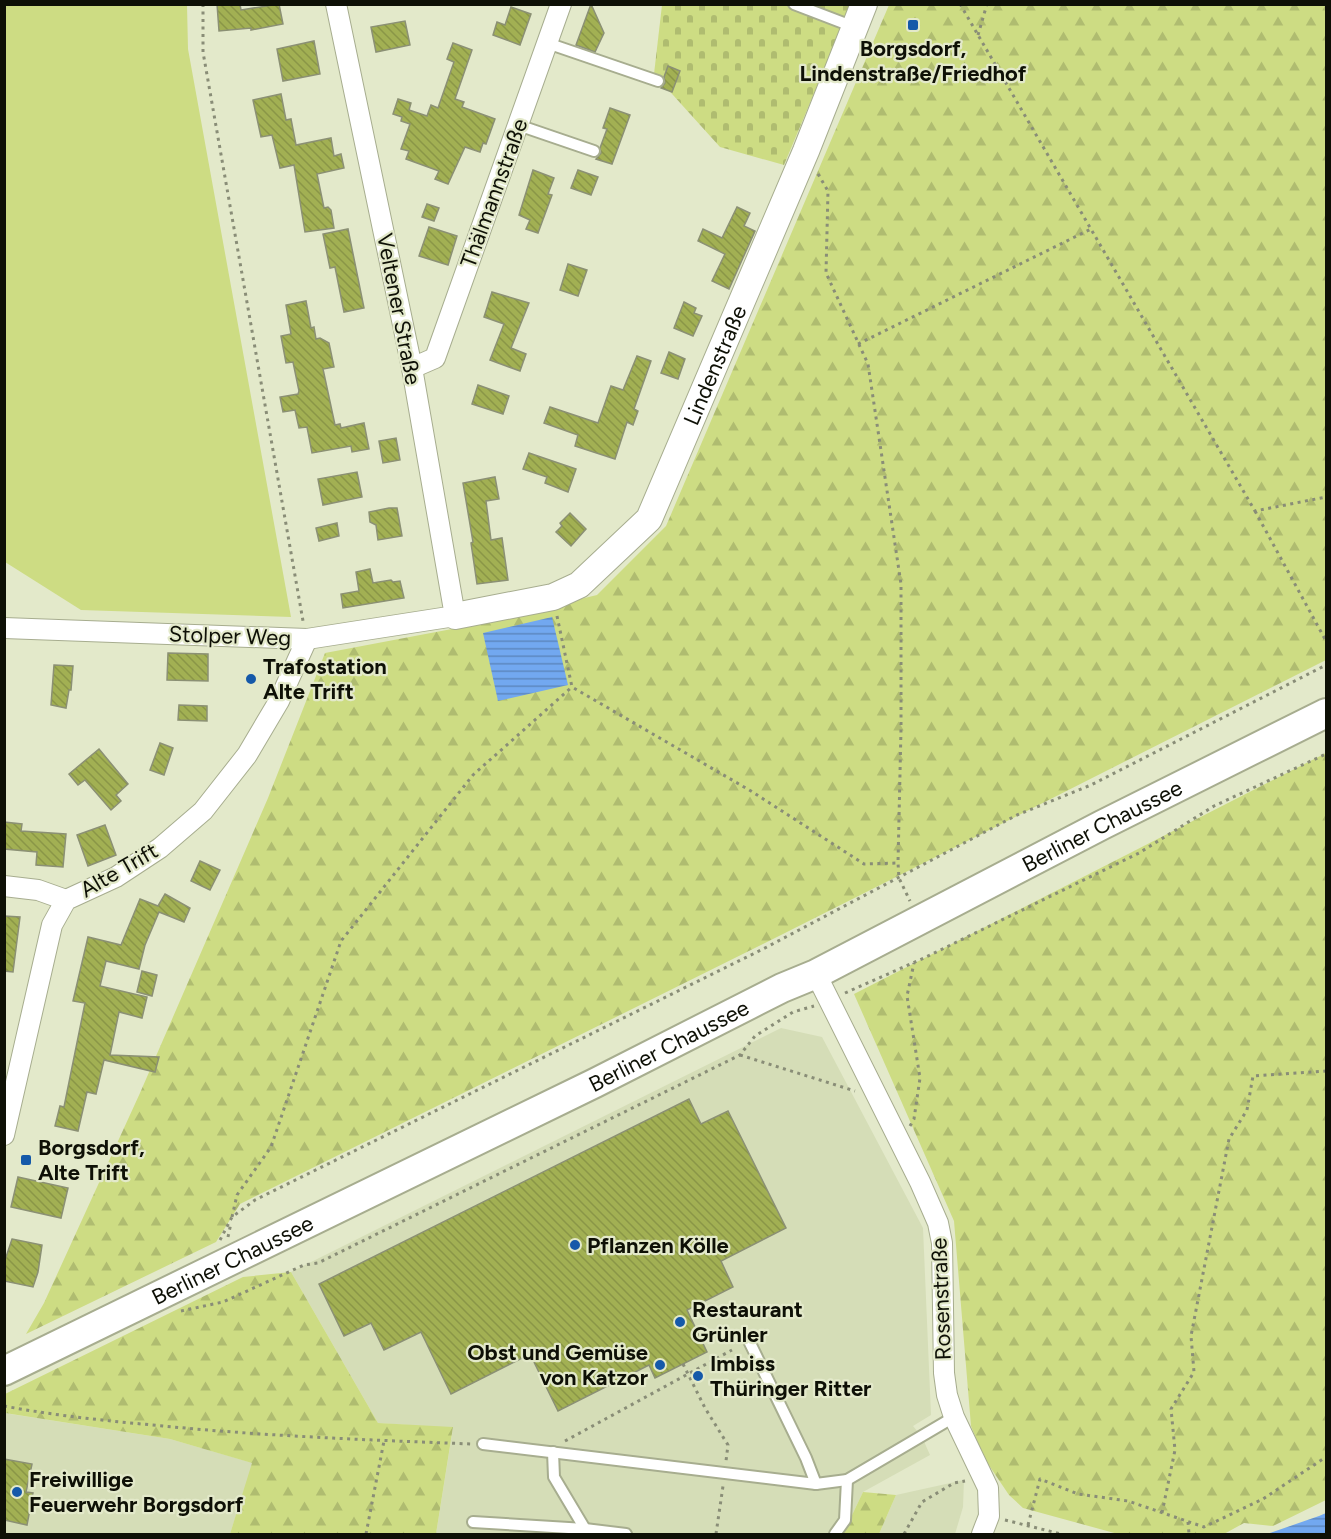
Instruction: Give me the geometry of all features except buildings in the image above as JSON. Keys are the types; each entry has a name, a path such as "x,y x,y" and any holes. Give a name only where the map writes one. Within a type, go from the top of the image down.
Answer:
{"main road":[{"name":"Berliner Chaussee","path":"4,1371 226,1251 595,1083 782,988 816,974 1102,825 1326,713"}],"street":[{"name":"Veltener Straße","path":"336,4 412,368 455,616"},
{"name":"Thälmannstraße","path":"412,368 435,358 561,4"},
{"name":"Lindenstraße","path":"455,616 553,597 579,585 649,519 806,151 859,16"},
{"name":"Stolper Weg","path":"4,628 306,639 455,616"},
{"name":"Alte Trift","path":"4,1135 52,925 66,900 116,877 160,848 203,811 247,755 279,701 306,639"},
{"path":"4,886 38,890 66,900"},
{"name":"Rosenstraße","path":"816,974 934,1212 942,1243 946,1395 988,1488 989,1516 982,1534"}],"lane":[{"path":"794,4 859,16"},
{"path":"547,43 658,81"},
{"path":"518,125 594,151"},
{"path":"749,1341 806,1458 816,1484"},
{"path":"483,1444 816,1484 848,1480 954,1417"},
{"path":"549,1452 554,1477 585,1532"},
{"path":"835,1534 845,1520 848,1480"},
{"path":"473,1522 626,1534"}],"path":[{"path":"203,4 203,52 306,639"},
{"path":"960,4 1255,510 1326,641"},
{"path":"978,35 987,4"},
{"path":"806,151 828,191 826,273 868,364 901,584 899,878"},
{"path":"858,344 1091,229"},
{"path":"1255,510 1326,497"},
{"path":"553,597 572,687 751,790 864,864 898,863"},
{"path":"226,1251 232,1217 255,1200 763,949 1017,815 1091,785 1326,665"},
{"path":"226,1251 237,1195 271,1147 341,941 473,775 572,687"},
{"path":"830,999 914,963 1139,854 1215,806 1326,754"},
{"path":"901,1143 914,1119 920,1078 907,996 914,963"},
{"path":"171,1313 223,1302 304,1265 318,1263 740,1055 755,1036 793,1012"},
{"path":"740,1055 854,1091 871,1084"},
{"path":"1162,1513 1175,1450 1171,1409 1194,1372 1191,1336 1229,1139 1247,1110 1252,1076 1326,1071"},
{"path":"549,1452 732,1350"},
{"path":"683,1364 705,1408 728,1445 716,1534"},
{"path":"4,1406 59,1416 198,1430 384,1441 483,1444"},
{"path":"366,1534 384,1441"},
{"path":"1028,1525 1040,1479 1078,1494 1128,1501 1204,1527 1263,1499 1326,1457"},
{"path":"904,1534 922,1502 954,1483 982,1477"},
{"path":"989,1516 1061,1534"},
{"path":"1188,1522 1189,1534"}],"shaded area":[{"path":"781,1028 822,1037 923,1228 931,1415 913,1426 922,1437 930,1455 863,1492 843,1534 436,1534 453,1428 378,1423 291,1272"},
{"path":"4,1413 170,1439 253,1463 230,1534 5,1534"},
{"path":"964,1480 963,1507 955,1534 879,1534 896,1495"}],"green space":[{"path":"4,5 187,5 188,49 291,617 81,610 5,562"},
{"path":"662,5 851,5 784,165 720,147 654,74"},
{"path":"889,5 1326,5 1326,660 240,1204 216,1242 26,1334 44,1303 140,1093 268,798 325,653 473,625 597,595 666,526"},
{"path":"1326,753 1326,1500 1273,1526 1244,1523 1224,1534 1118,1534 1023,1508 1009,1495 984,1458 971,1426 954,1221 854,994"},
{"path":"291,1272 378,1423 453,1427 436,1534 230,1534 252,1463 170,1439 5,1413 5,1394 243,1277"},
{"path":"863,1492 896,1495 879,1534 843,1534"}],"water":[{"path":"552,617 568,685 498,701 483,633"},
{"path":"1326,1513 1326,1534 1267,1534 1319,1516"}],"place":[{"name":"Borgsdorf, Lindenstraße/Friedhof","path":"913,25"},
{"name":"Trafostation Alte Trift","path":"251,679"},
{"name":"Borgsdorf, Alte Trift","path":"26,1160"},
{"name":"Pflanzen Kölle","path":"575,1245"},
{"name":"Restaurant Grünler","path":"680,1322"},
{"name":"Obst und Gemüse von Katzor","path":"660,1365"},
{"name":"Imbiss Thüringer Ritter","path":"698,1376"},
{"name":"Freiwillige Feuerwehr Borgsdorf","path":"17,1492"}]}
